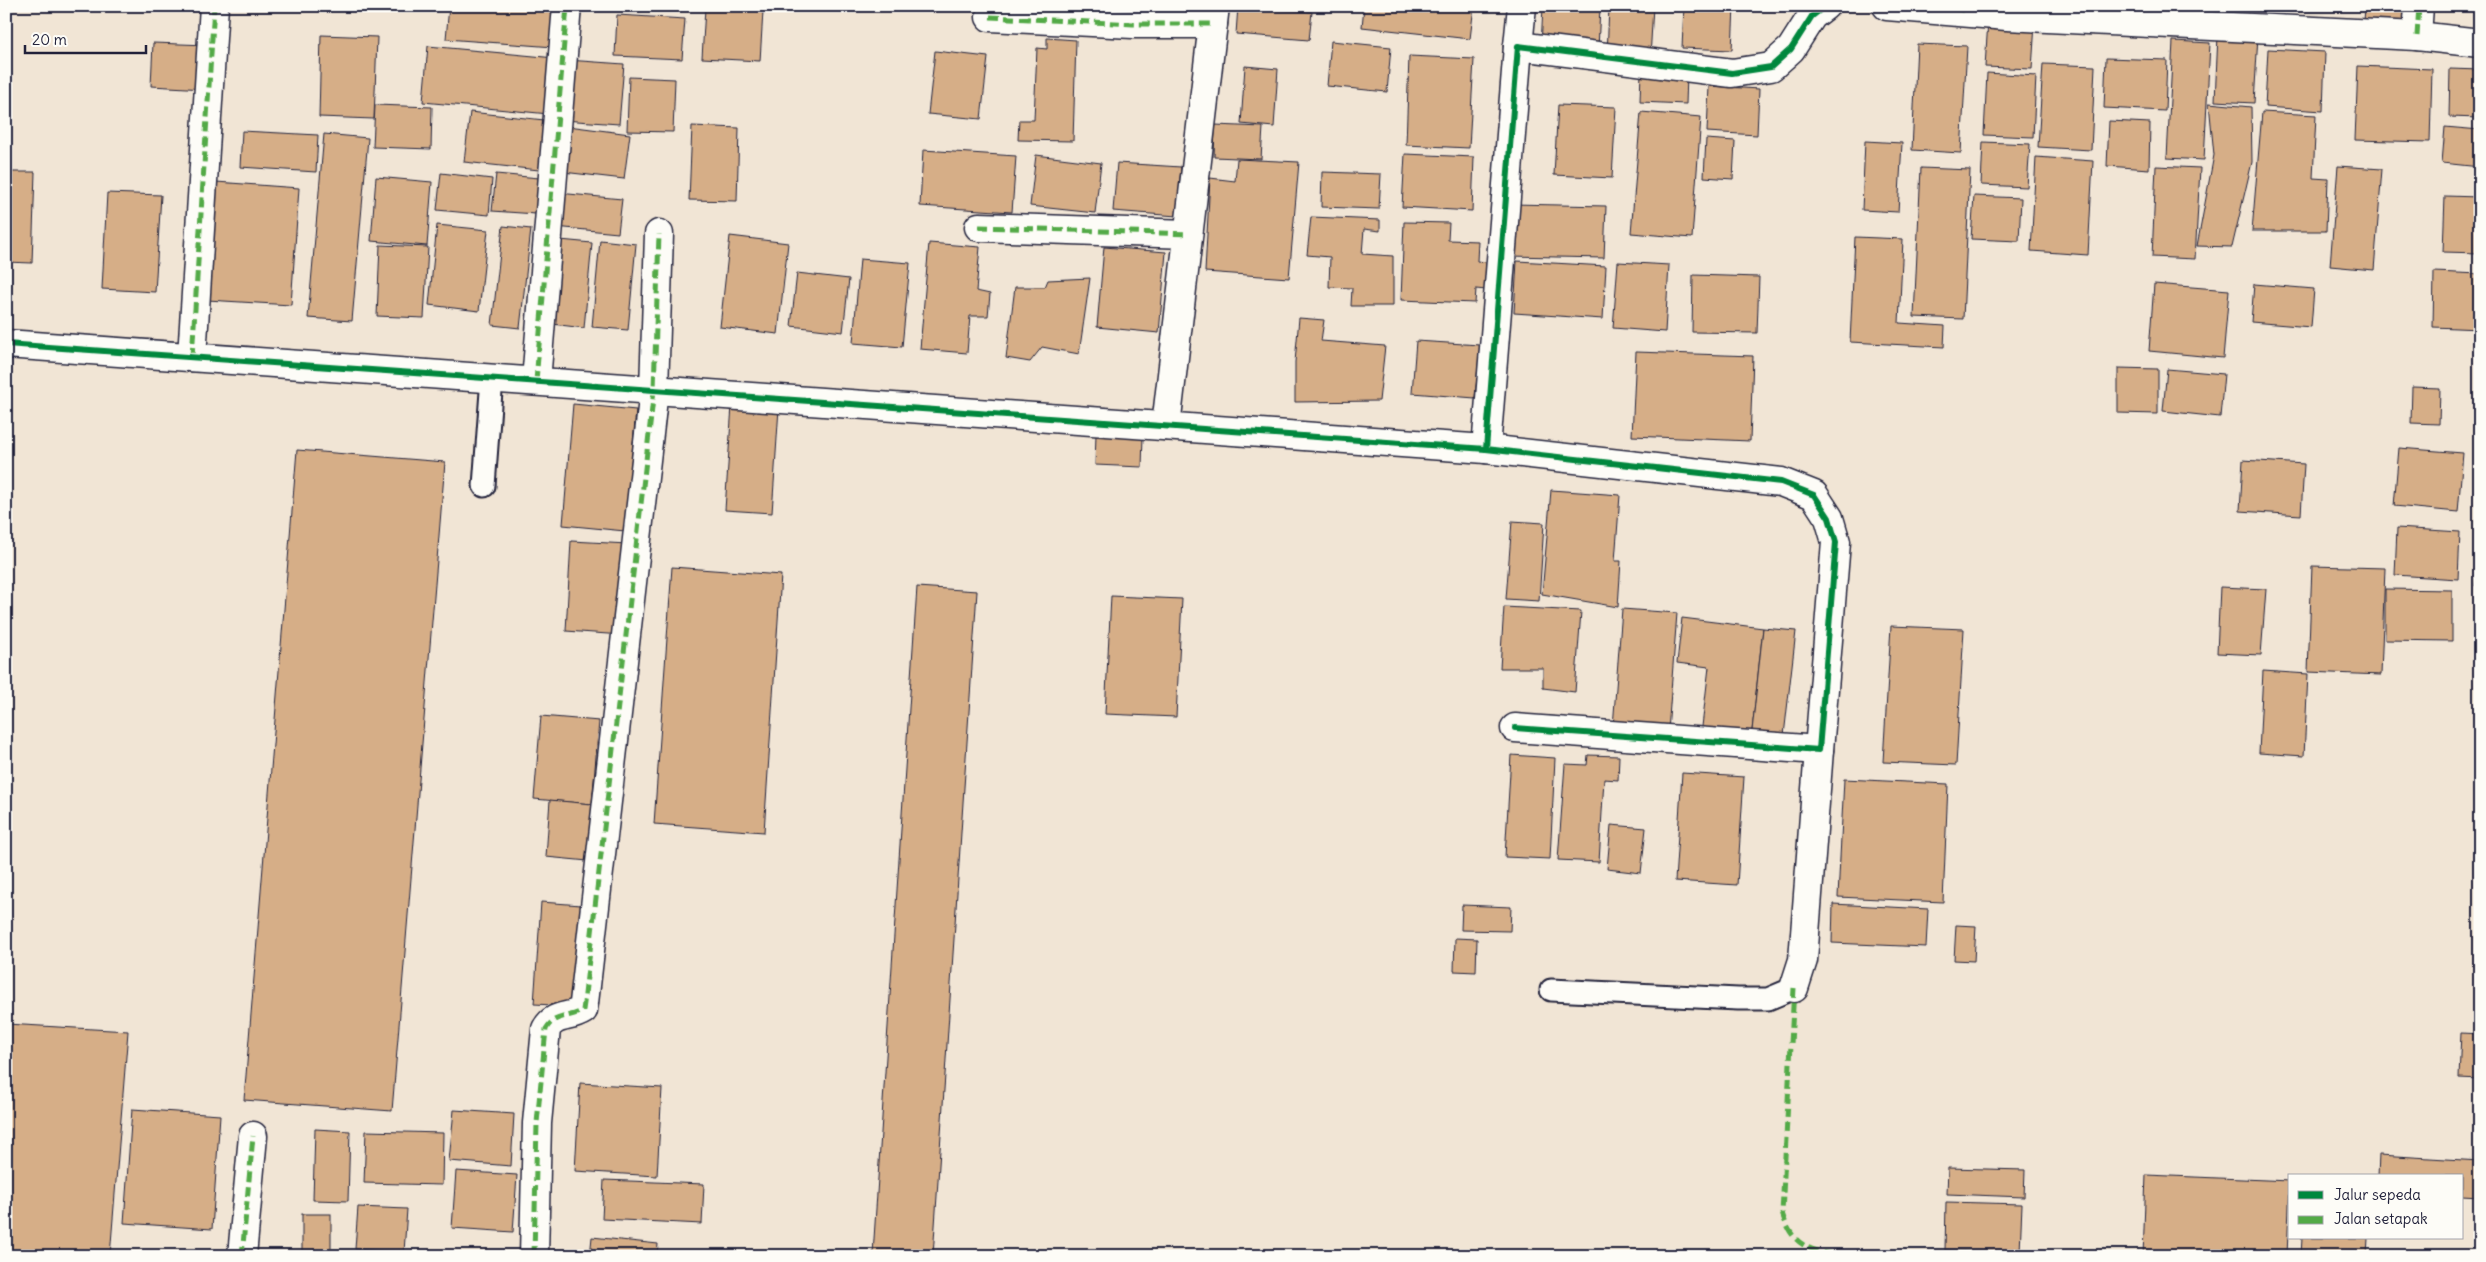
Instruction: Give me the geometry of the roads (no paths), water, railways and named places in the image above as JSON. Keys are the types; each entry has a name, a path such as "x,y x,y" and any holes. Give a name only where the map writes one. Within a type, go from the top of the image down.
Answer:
{"street":[{"path":"192,357 214,6"},
{"path":"536,381 567,6"},
{"path":"1486,449 1522,6"},
{"path":"1518,46 1732,72 1771,66 1792,49 1812,16 1825,6"},
{"path":"1887,6 1961,9 2007,16 2416,36 2480,43"},
{"path":"2416,36 2419,6"},
{"path":"990,17 1214,15 1166,426"},
{"path":"979,226 1188,234"},
{"path":"534,1256 537,1123 546,1029 551,1021 559,1016 576,1014 582,1010 584,1003 654,390 659,234"},
{"path":"6,344 1486,449 1781,482 1814,495 1829,518 1836,542 1803,960 1794,988"},
{"path":"1516,728 1819,750"},
{"path":"242,1256 253,1136"}],"lane":[{"path":"484,486 492,378"},
{"path":"1551,990 1768,999 1794,988"}]}
